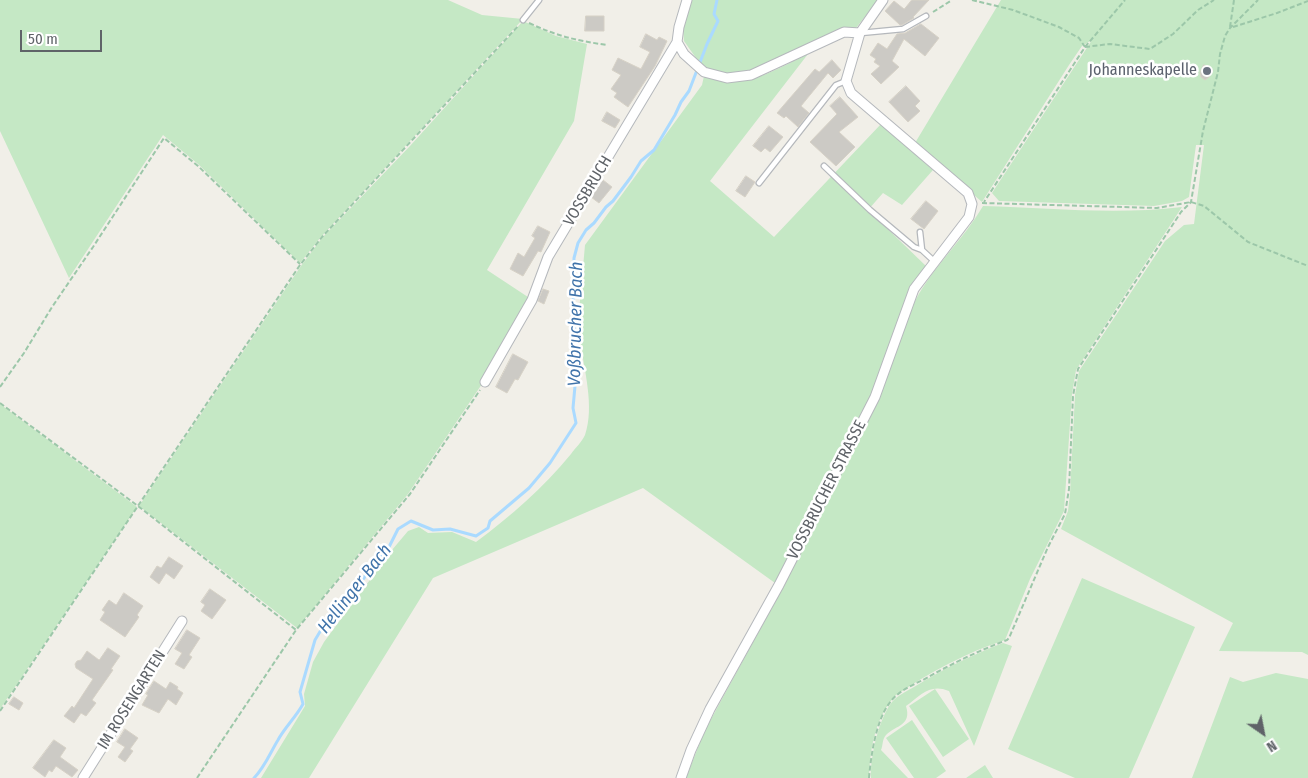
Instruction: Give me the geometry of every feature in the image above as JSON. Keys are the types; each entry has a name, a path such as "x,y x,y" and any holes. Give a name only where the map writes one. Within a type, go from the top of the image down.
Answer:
{"street":[{"name":"VOSSBRUCH","path":"485,382 532,300 548,257 678,42 679,27 687,0"},
{"path":"883,0 860,33 846,81 852,93 968,193 972,204"},
{"path":"678,42 684,54 704,72 727,78 751,75 844,32 860,33"},
{"name":"VOSSBRUCHER STRASSE","path":"681,778 710,708 779,586 875,397 914,289 969,217 972,204"},
{"name":"IM ROSENGARTEN","path":"82,778 182,621"}],"lane":[{"path":"523,20 539,0"},
{"path":"860,33 904,29 926,16"},
{"path":"760,183 836,85 846,81"},
{"path":"824,166 870,210 935,262"},
{"path":"920,232 922,250"}],"path":[{"path":"926,16 952,0"},
{"path":"972,0 1013,10 1059,27 1079,38 1085,47"},
{"path":"983,203 1085,47 1124,0"},
{"path":"1085,47 1110,44 1150,49 1173,34 1198,10 1214,0"},
{"path":"1230,28 1234,0"},
{"path":"869,778 878,729 892,700 912,686 947,667 1008,638 1048,547 1066,514 1069,489 1072,396 1078,369 1181,212 1191,202 1203,131 1225,36 1230,28 1258,0"},
{"path":"1230,28 1278,13 1308,1"},
{"path":"0,711 300,265 322,237 523,20 556,35 578,41 608,45"},
{"path":"0,387 164,138 198,166 300,265"},
{"path":"972,204 1157,208 1191,202 1204,206 1248,242 1308,266"},
{"path":"197,778 296,630 410,494 485,382"},
{"path":"0,403 138,506 296,630"}],"green space":[{"path":"0,0 448,0 482,15 523,19 320,238 300,263 198,164 163,135 69,278 0,131"},
{"path":"692,0 878,0 856,28 845,30 751,73 717,74 701,65 684,41 683,28"},
{"path":"1001,0 1308,0 1308,655 1302,652 1219,651 1233,623 1061,529 1068,511 1070,494 1075,395 1079,371 1165,241 1184,225 1194,224 1204,145 1196,145 1189,197 1182,201 1154,206 999,201 992,193 1092,40 1082,46 1069,65 982,202 915,143"},
{"path":"523,21 556,36 587,44 574,121 487,270 531,299 484,381 408,494 297,628 139,506 301,266 322,238 410,146"},
{"path":"808,54 710,181 774,237 881,124 933,170 902,205 883,193 868,210 926,266 885,359 869,401 775,583 643,488 433,578 309,778 261,778 305,706 304,694 313,662 324,642 408,531 419,527 428,533 452,532 476,542 538,490 584,438 588,424 589,400 580,340 577,334 585,245 702,85 704,76 719,80 745,80 769,73"},
{"path":"983,206 1107,211 1182,207 1076,370 1072,394 1064,511 1030,579 1005,640 949,664 896,695 878,723 872,745 869,778 686,778 704,732 789,576 872,413 915,301 930,277"},
{"path":"0,404 137,507 0,709"},
{"path":"1082,578 1195,627 1129,778 1075,778 1008,749"},
{"path":"1003,643 1012,646 974,746 949,691 936,688 931,689 906,706 907,718 905,721 886,735 883,740 881,750 908,778 871,778 874,749 879,728 892,702 903,693 947,668"},
{"path":"1276,673 1308,679 1308,778 1192,778 1230,677 1243,682"},
{"path":"935,689 969,739 943,757 909,706"},
{"path":"912,720 946,771 936,778 914,778 886,738"},
{"path":"985,765 993,778 966,778"}],"building":[{"path":"912,0 929,0 914,18 902,25 885,11 894,1 904,9"},
{"path":"586,16 604,16 604,31 585,31"},
{"path":"921,24 939,38 925,56 904,39 892,61 899,67 881,84 871,74 880,66 874,62 876,59 870,55 878,43 887,49 897,34 905,33"},
{"path":"646,34 657,40 659,37 667,41 655,66 628,107 614,97 617,93 611,89 621,75 612,70 618,58 641,69 650,52 640,47"},
{"path":"832,60 841,70 833,78 828,73 801,106 809,113 798,127 786,116 784,118 777,113 815,69 819,72"},
{"name":"Johanneskapelle","path":"1204,65 1213,70 1205,80 1201,77 1200,73"},
{"path":"906,86 920,101 915,106 920,111 908,122 889,102"},
{"path":"840,97 858,117 839,132 855,147 836,166 810,142 837,114 830,106"},
{"path":"607,112 620,120 615,128 602,121"},
{"path":"769,126 783,137 770,152 765,148 761,152 753,146"},
{"path":"746,176 755,182 745,197 736,191"},
{"path":"603,180 612,187 599,203 591,197"},
{"path":"926,201 938,211 924,229 911,219"},
{"path":"538,226 550,232 541,252 538,251 523,276 510,269 518,253 524,257 535,238 532,236"},
{"path":"543,289 549,291 544,304 538,301"},
{"path":"513,354 528,362 518,380 515,379 507,393 496,387"},
{"path":"169,557 183,566 174,579 166,573 159,584 150,577 157,566 161,568"},
{"path":"210,589 226,600 212,619 201,611 205,605 201,602"},
{"path":"124,593 143,606 137,615 139,617 125,637 100,620 105,612 102,610 109,600 116,605"},
{"path":"187,630 200,638 189,655 192,657 184,669 175,664 182,653 175,649"},
{"path":"108,648 120,656 111,669 113,670 92,700 96,703 86,716 81,713 74,723 64,716 72,706 74,708 93,679 76,668 75,664 81,660 87,651 99,660"},
{"path":"154,681 166,689 170,682 178,687 177,689 183,693 176,705 168,699 159,713 142,705"},
{"path":"14,697 23,703 19,710 9,704"},
{"path":"125,729 138,738 130,749 133,751 125,762 118,757 125,747 117,742"},
{"path":"54,740 66,748 60,757 78,770 72,777 56,766 52,772 49,770 45,777 33,768"}],"waterway":[{"name":"Voßbrucher Bach","path":"254,778 303,704 300,692 315,640 321,630 348,604 347,597 349,593 356,588 371,565 389,547 398,529 411,521 433,530 450,529 476,536 488,528 490,521 529,488 550,463 576,423 573,408 576,375 572,365 575,322 573,307 574,258 578,243 586,230 613,201 641,161 654,150 689,91 718,21 714,14 717,0"}],"place":[{"name":"Johanneskapelle","path":"1207,71"}],"water label":[{"name":"Hellinger Bach","path":"355,589"}]}
